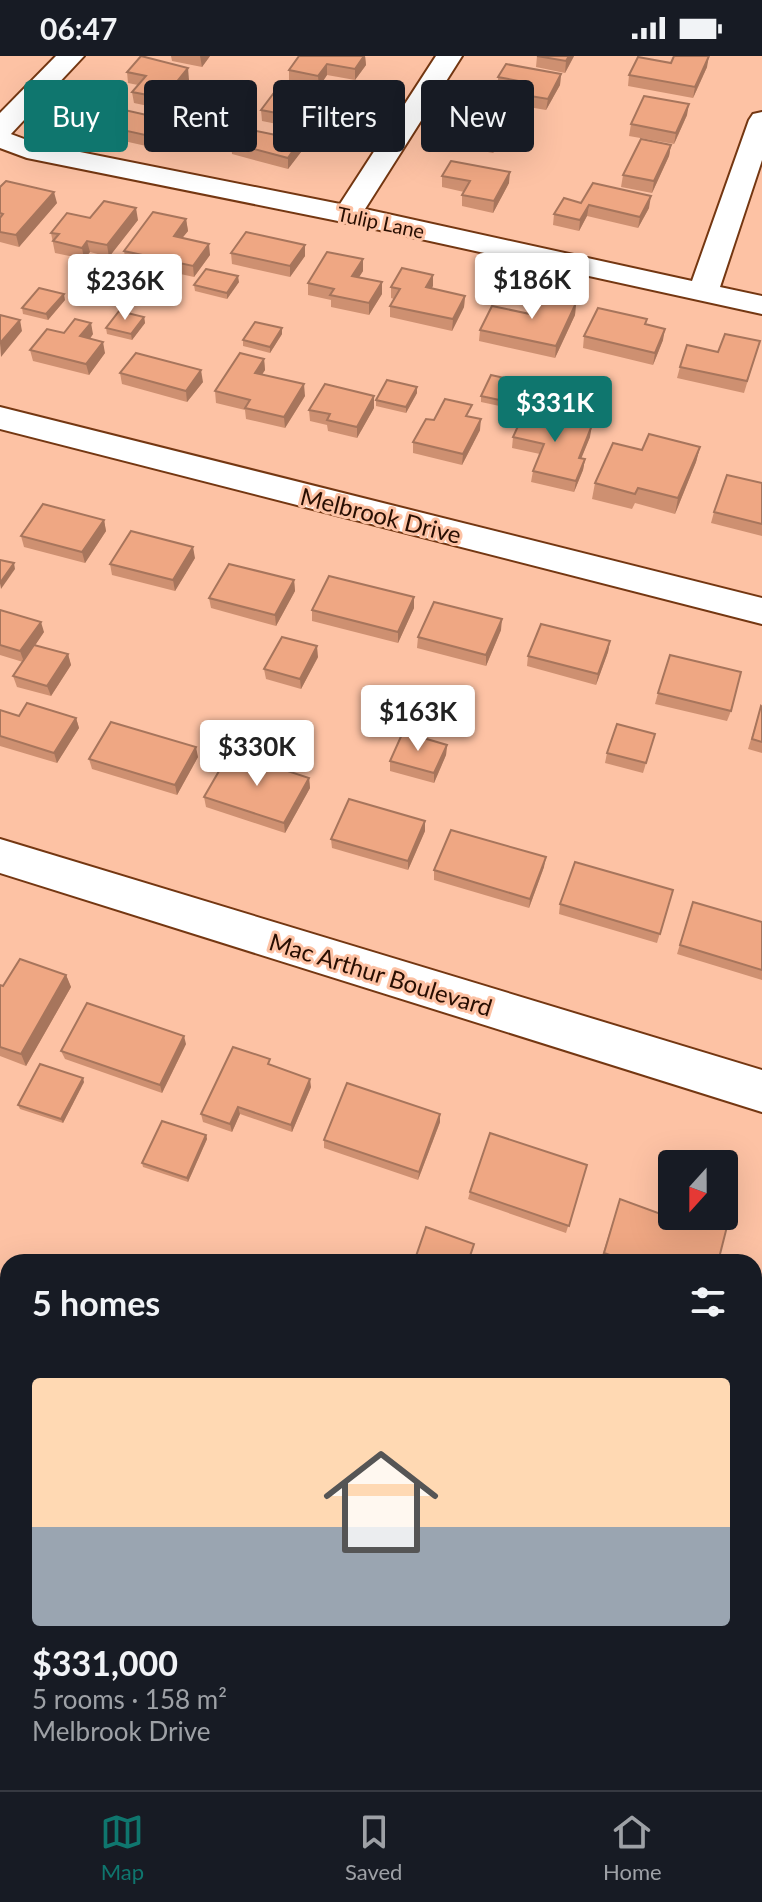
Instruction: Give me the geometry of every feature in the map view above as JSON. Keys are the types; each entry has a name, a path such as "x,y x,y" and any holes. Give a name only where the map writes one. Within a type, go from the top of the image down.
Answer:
{"street":[{"path":"0,129 71,56"},
{"path":"348,214 449,56"},
{"path":"703,292 762,120"},
{"name":"Tulip Lane","path":"0,138 27,150 348,214 762,305"},
{"name":"Melbrook Drive","path":"0,418 762,611"},
{"name":"Mac Arthur Boulevard","path":"0,856 762,1091"}],"building":[{"path":"141,56 188,68 178,80 144,80 144,94 132,92 146,76 127,72"},
{"path":"299,56 364,56 355,69 327,64 318,76 289,70"},
{"path":"537,56 569,56 566,61"},
{"path":"674,56 709,56 695,87 629,75 638,57 671,63"},
{"path":"506,64 561,74 548,99 534,97 534,80 498,77"},
{"path":"273,94 273,112 261,110"},
{"path":"644,96 689,104 676,133 631,124"},
{"path":"128,111 144,114 144,135 128,131"},
{"path":"257,131 273,134 273,152 292,152 288,158 257,150"},
{"path":"641,139 671,145 654,181 623,175"},
{"path":"451,161 510,172 494,201 462,195 470,181 442,176"},
{"path":"6,181 54,192 16,235 0,232 3,214 0,213 0,187"},
{"path":"593,183 651,196 640,217 589,205 580,220 554,214 564,198 581,203"},
{"path":"104,201 136,208 107,245 87,241 82,248 53,241 59,234 51,233 67,213 90,218"},
{"path":"153,212 186,219 174,236 209,244 193,266 124,251"},
{"path":"246,232 305,245 290,266 231,253"},
{"path":"327,252 363,259 352,276 382,282 369,303 330,295 334,289 308,283"},
{"path":"402,268 433,275 426,287 465,296 453,319 390,306 400,289 391,287"},
{"path":"206,269 238,276 227,293 194,285"},
{"path":"39,288 64,294 46,314 22,308"},
{"path":"539,295 576,303 556,346 480,330 492,306 530,314"},
{"path":"598,308 647,319 645,324 665,329 655,353 584,336"},
{"path":"119,311 144,317 131,334 106,328"},
{"path":"0,315 20,320 0,343"},
{"path":"75,319 91,323 80,336 103,342 86,364 30,350 47,329 64,333"},
{"path":"255,322 282,328 270,347 243,340"},
{"path":"725,334 760,341 747,381 680,367 687,345 718,352"},
{"path":"136,353 201,370 186,391 120,373"},
{"path":"240,353 264,359 255,373 304,384 284,417 245,408 250,400 215,391"},
{"path":"491,375 523,382 514,403 481,396"},
{"path":"387,380 417,387 406,407 376,400"},
{"path":"325,384 374,396 357,427 327,420 330,414 309,410"},
{"path":"445,399 472,405 466,416 481,419 463,454 413,442 426,419 434,420"},
{"path":"525,411 592,425 579,458 585,459 576,481 533,471 544,444 513,437"},
{"path":"649,434 700,447 678,498 638,488 635,494 595,483 613,443 642,450"},
{"path":"727,475 762,483 762,524 714,512"},
{"path":"43,504 104,520 82,552 21,536"},
{"path":"131,531 193,547 173,580 110,564"},
{"path":"0,560 14,563 0,583"},
{"path":"229,564 294,580 275,615 209,598"},
{"path":"329,576 414,597 398,632 312,610"},
{"path":"434,602 502,619 486,655 418,637"},
{"path":"0,610 41,622 20,651 0,645"},
{"path":"541,624 610,641 598,674 528,656"},
{"path":"282,637 317,646 300,679 264,669"},
{"path":"34,645 68,654 47,686 13,676"},
{"path":"670,655 741,672 731,711 658,693"},
{"path":"27,703 76,718 54,753 0,736 0,710 19,716"},
{"path":"762,707 762,742 752,739"},
{"path":"111,722 196,747 175,785 89,759"},
{"path":"617,724 655,734 646,763 607,753"},
{"path":"403,732 447,745 434,773 390,761"},
{"path":"230,752 309,778 284,823 204,797"},
{"path":"349,799 425,821 408,861 331,839"},
{"path":"451,830 546,857 530,899 434,870"},
{"path":"575,862 673,890 660,934 560,904"},
{"path":"693,902 762,922 762,970 680,945"},
{"path":"20,959 66,975 21,1054 0,1047 0,985 3,986"},
{"path":"87,1003 184,1036 160,1085 61,1051"},
{"path":"233,1047 270,1059 268,1064 310,1079 291,1125 238,1107 230,1124 201,1114"},
{"path":"40,1064 83,1078 61,1119 18,1105"},
{"path":"347,1083 440,1114 419,1172 324,1140"},
{"path":"162,1121 206,1135 187,1178 142,1163"},
{"path":"490,1133 587,1165 569,1226 470,1192"},
{"path":"620,1199 658,1213 658,1230 726,1230 720,1254 604,1253"},
{"path":"426,1227 474,1244 471,1254 417,1254"}]}
